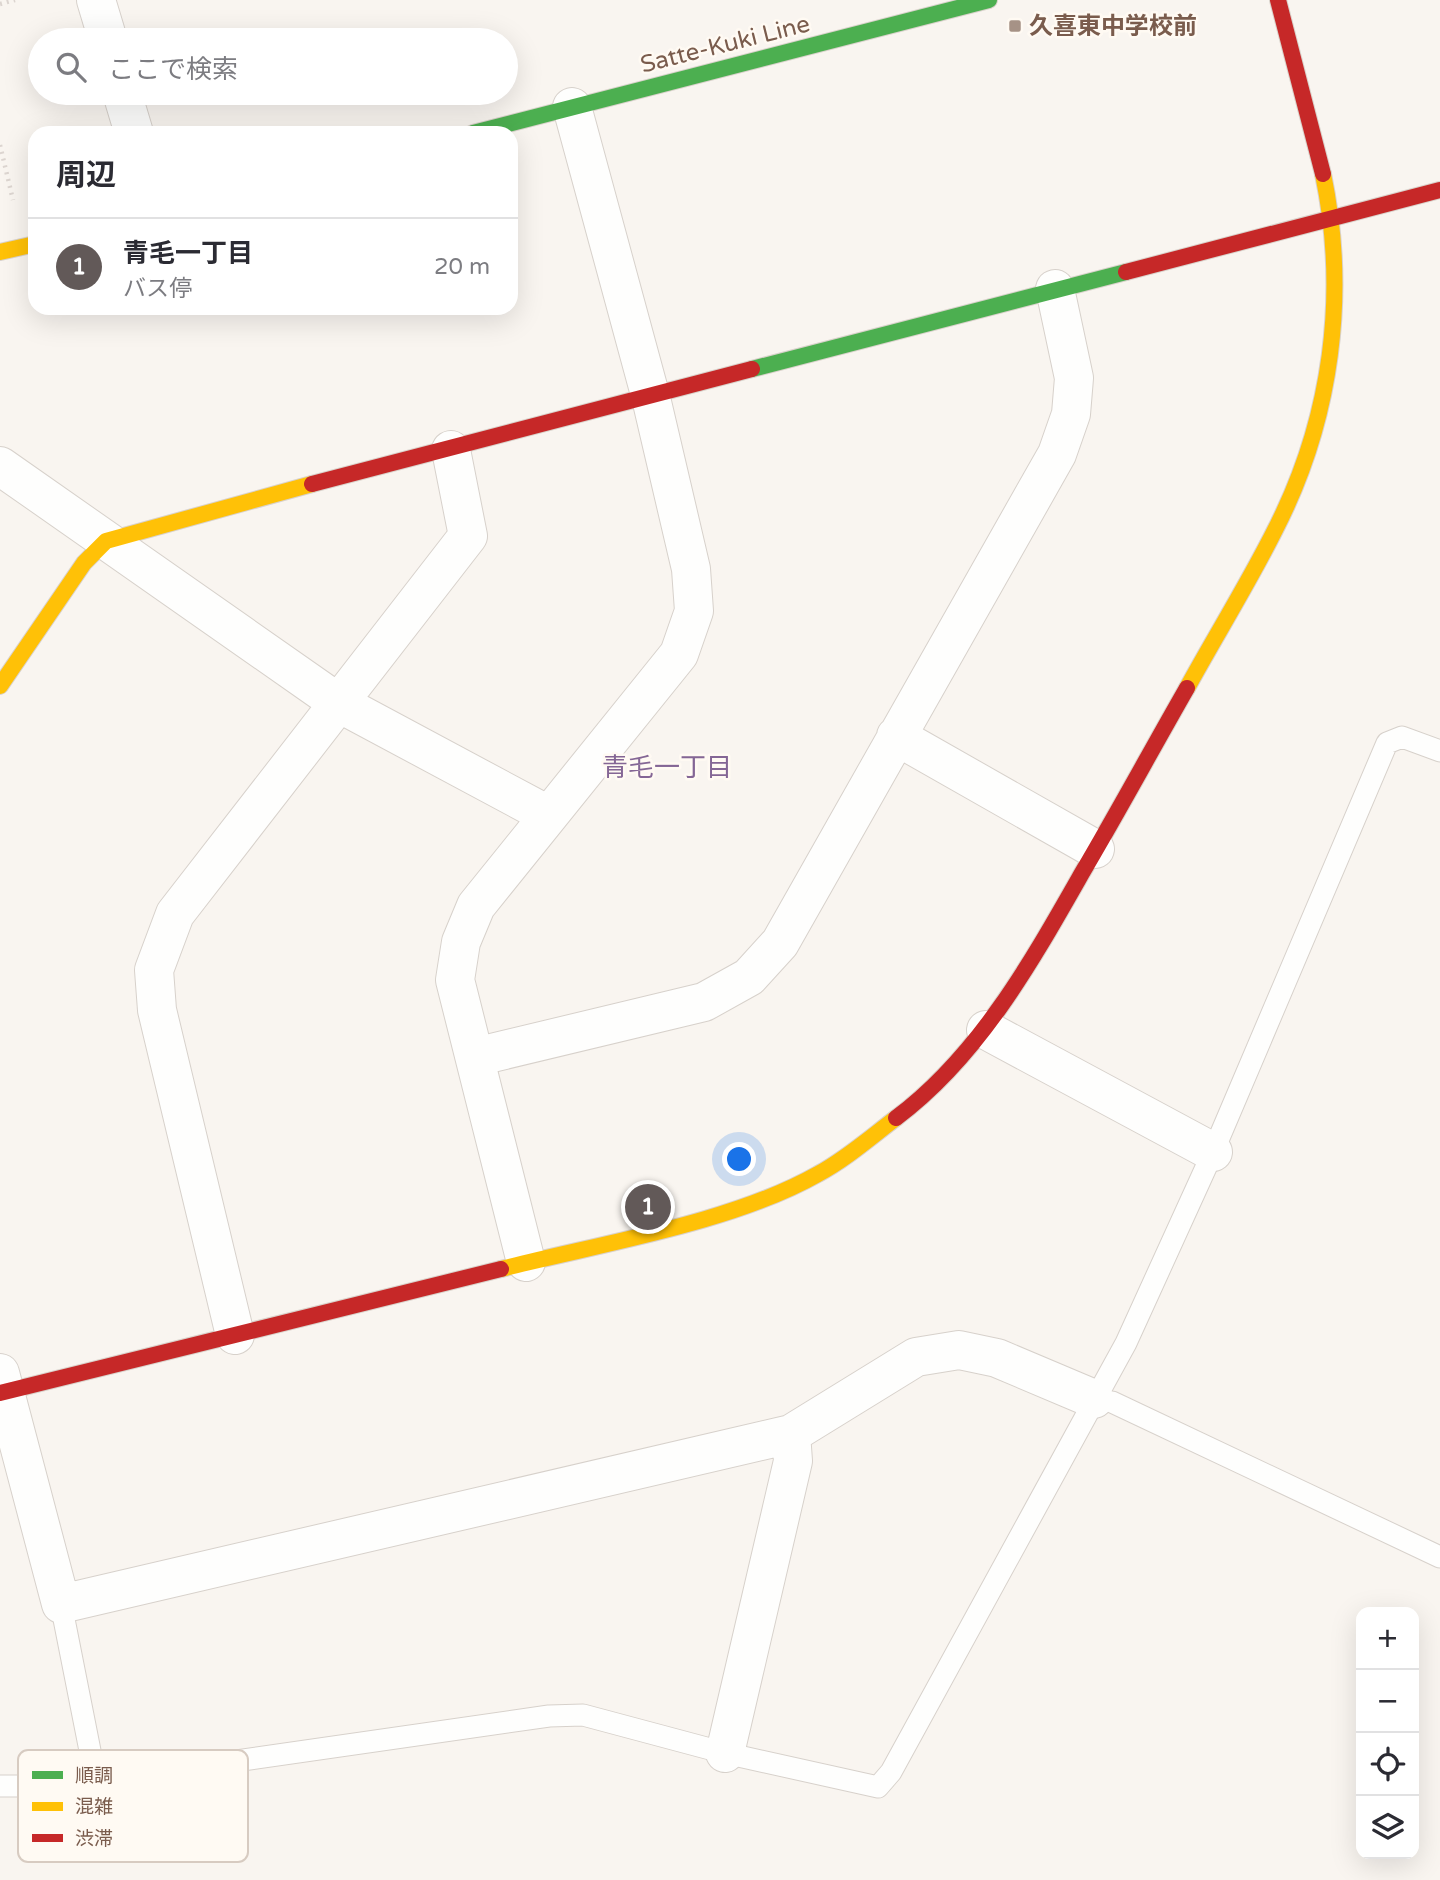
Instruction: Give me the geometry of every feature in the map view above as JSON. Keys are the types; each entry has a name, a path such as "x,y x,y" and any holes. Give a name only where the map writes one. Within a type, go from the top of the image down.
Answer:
{"street":[{"path":"96,0 104,28"},
{"name":"Satte-Kuki Line","path":"500,126 989,0"},
{"path":"1094,1399 997,1358 959,1350 916,1357 791,1434 61,1604 2,1386 235,1335 693,1221 758,1200 818,1174 882,1131 945,1076 986,1030 1021,979 1095,849 1276,529 1301,475 1321,413 1331,354 1335,264 1332,219 1278,0"},
{"path":"126,105 132,126"},
{"path":"526,1262 455,980 461,942 476,906 679,654 694,611 691,569 651,398 572,107"},
{"path":"0,686 84,563 106,541 137,530 452,450 1055,289 1440,190"},
{"path":"0,253 28,246"},
{"path":"475,1057 704,1002 749,977 780,943 1057,454 1071,414 1074,378 1055,289"},
{"path":"235,1335 157,1010 154,970 175,914 468,536 452,450"},
{"path":"0,466 337,702 548,815"},
{"path":"896,736 1095,849"},
{"path":"986,1030 1213,1152"},
{"path":"725,1753 793,1461 791,1434"}],"lane":[{"path":"248,1760 550,1716 583,1715 725,1753 878,1787 891,1772 1126,1343 1213,1152 1387,743 1402,737 1440,751"},
{"path":"1094,1399 1112,1402 1440,1557"},
{"path":"61,1604 90,1750"},
{"path":"0,1786 18,1786"}],"path":[{"path":"0,4 15,0"},
{"path":"0,145 13,200"}],"traffic: fast":[{"path":"500,126 989,0"},
{"path":"752,369 1126,272"}],"traffic: slow":[{"path":"1187,688 1275,530 1310,444 1322,400 1334,310 1334,265 1323,174"},
{"path":"0,252 28,246"},
{"path":"0,686 84,563 106,541 312,484"},
{"path":"501,1269 664,1230 746,1206 784,1191 828,1168 896,1118"}],"traffic: jam":[{"path":"1278,0 1323,174"},
{"path":"1126,272 1440,190"},
{"path":"312,484 752,369"},
{"path":"896,1118 953,1066 1023,973 1187,688"},
{"path":"0,1393 501,1269"}],"place":[{"name":"久喜東中学校前","path":"1015,26"},
{"name":"青毛一丁目","path":"648,1207"}],"district":[{"name":"青毛一丁目","path":"667,767"}]}
